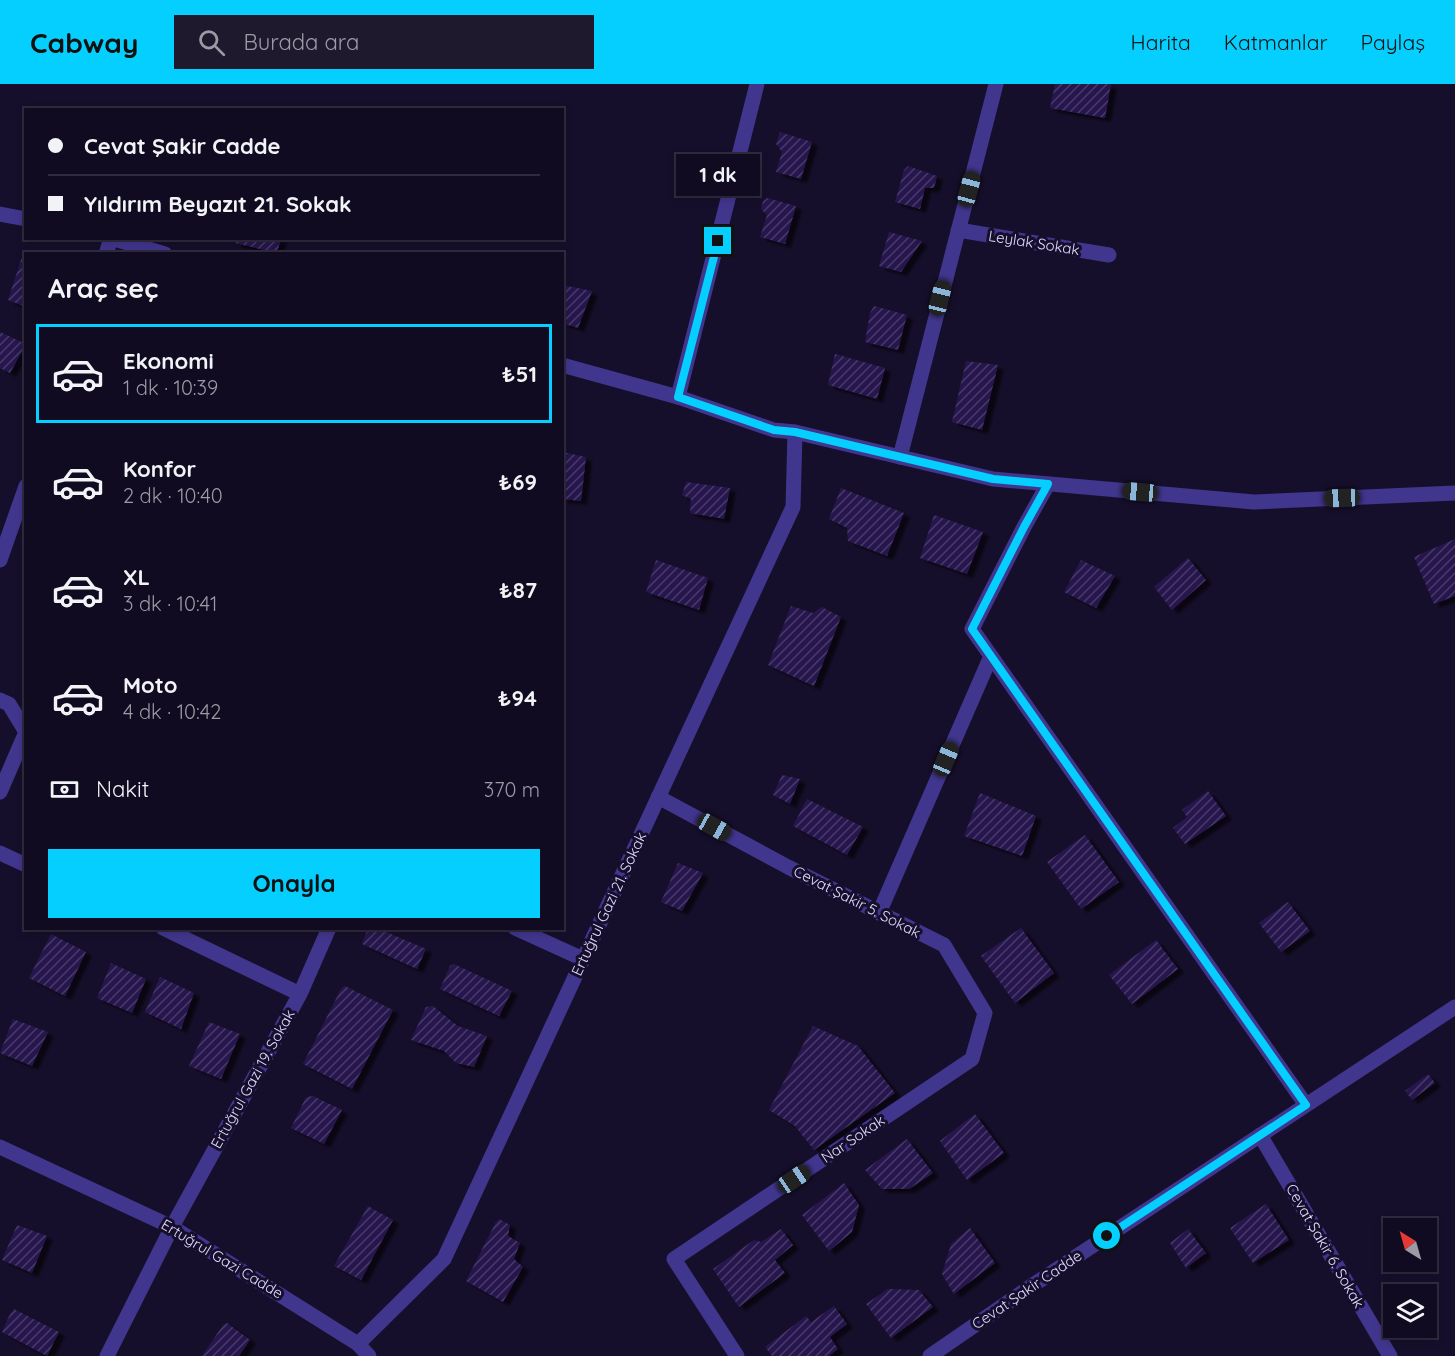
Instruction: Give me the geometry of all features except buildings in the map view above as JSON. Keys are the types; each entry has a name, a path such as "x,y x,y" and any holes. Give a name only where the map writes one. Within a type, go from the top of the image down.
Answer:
{"street":[{"path":"678,397 757,84"},
{"path":"900,457 996,84"},
{"path":"0,214 24,219"},
{"name":"Leylak Sokak","path":"958,230 1110,255"},
{"path":"118,240 158,252"},
{"path":"564,366 678,397 774,430 795,432 993,479 1254,502 1454,494"},
{"name":"Ertuğrul Gazi 21. Sokak","path":"358,1344 444,1258 793,507 795,432"},
{"path":"1048,484 972,629 1306,1105"},
{"path":"0,560 24,492"},
{"path":"879,913 991,656"},
{"path":"5,702 24,729"},
{"path":"0,792 24,737"},
{"name":"Cevat Şakir 5. Sokak","path":"658,796 788,867 944,945 985,1013 972,1059"},
{"path":"0,853 24,864"},
{"name":"Ertuğrul Gazi 19. Sokak","path":"107,1356 172,1227 300,994 328,930"},
{"path":"519,930 583,959"},
{"path":"185,933 300,994"},
{"name":"Cevat Şakir Cadde","path":"930,1356 1030,1287 1455,1007"},
{"name":"Nar Sokak","path":"737,1356 674,1259 972,1059"},
{"name":"Cevat Şakir 6. Sokak","path":"1260,1135 1390,1356"},
{"name":"Ertuğrul Gazi Cadde","path":"0,1147 172,1227 358,1344 369,1356"}],"route":[{"path":"718,241 678,397 774,430 795,432 993,479 1048,484 972,629 1306,1105 1107,1236"}]}
